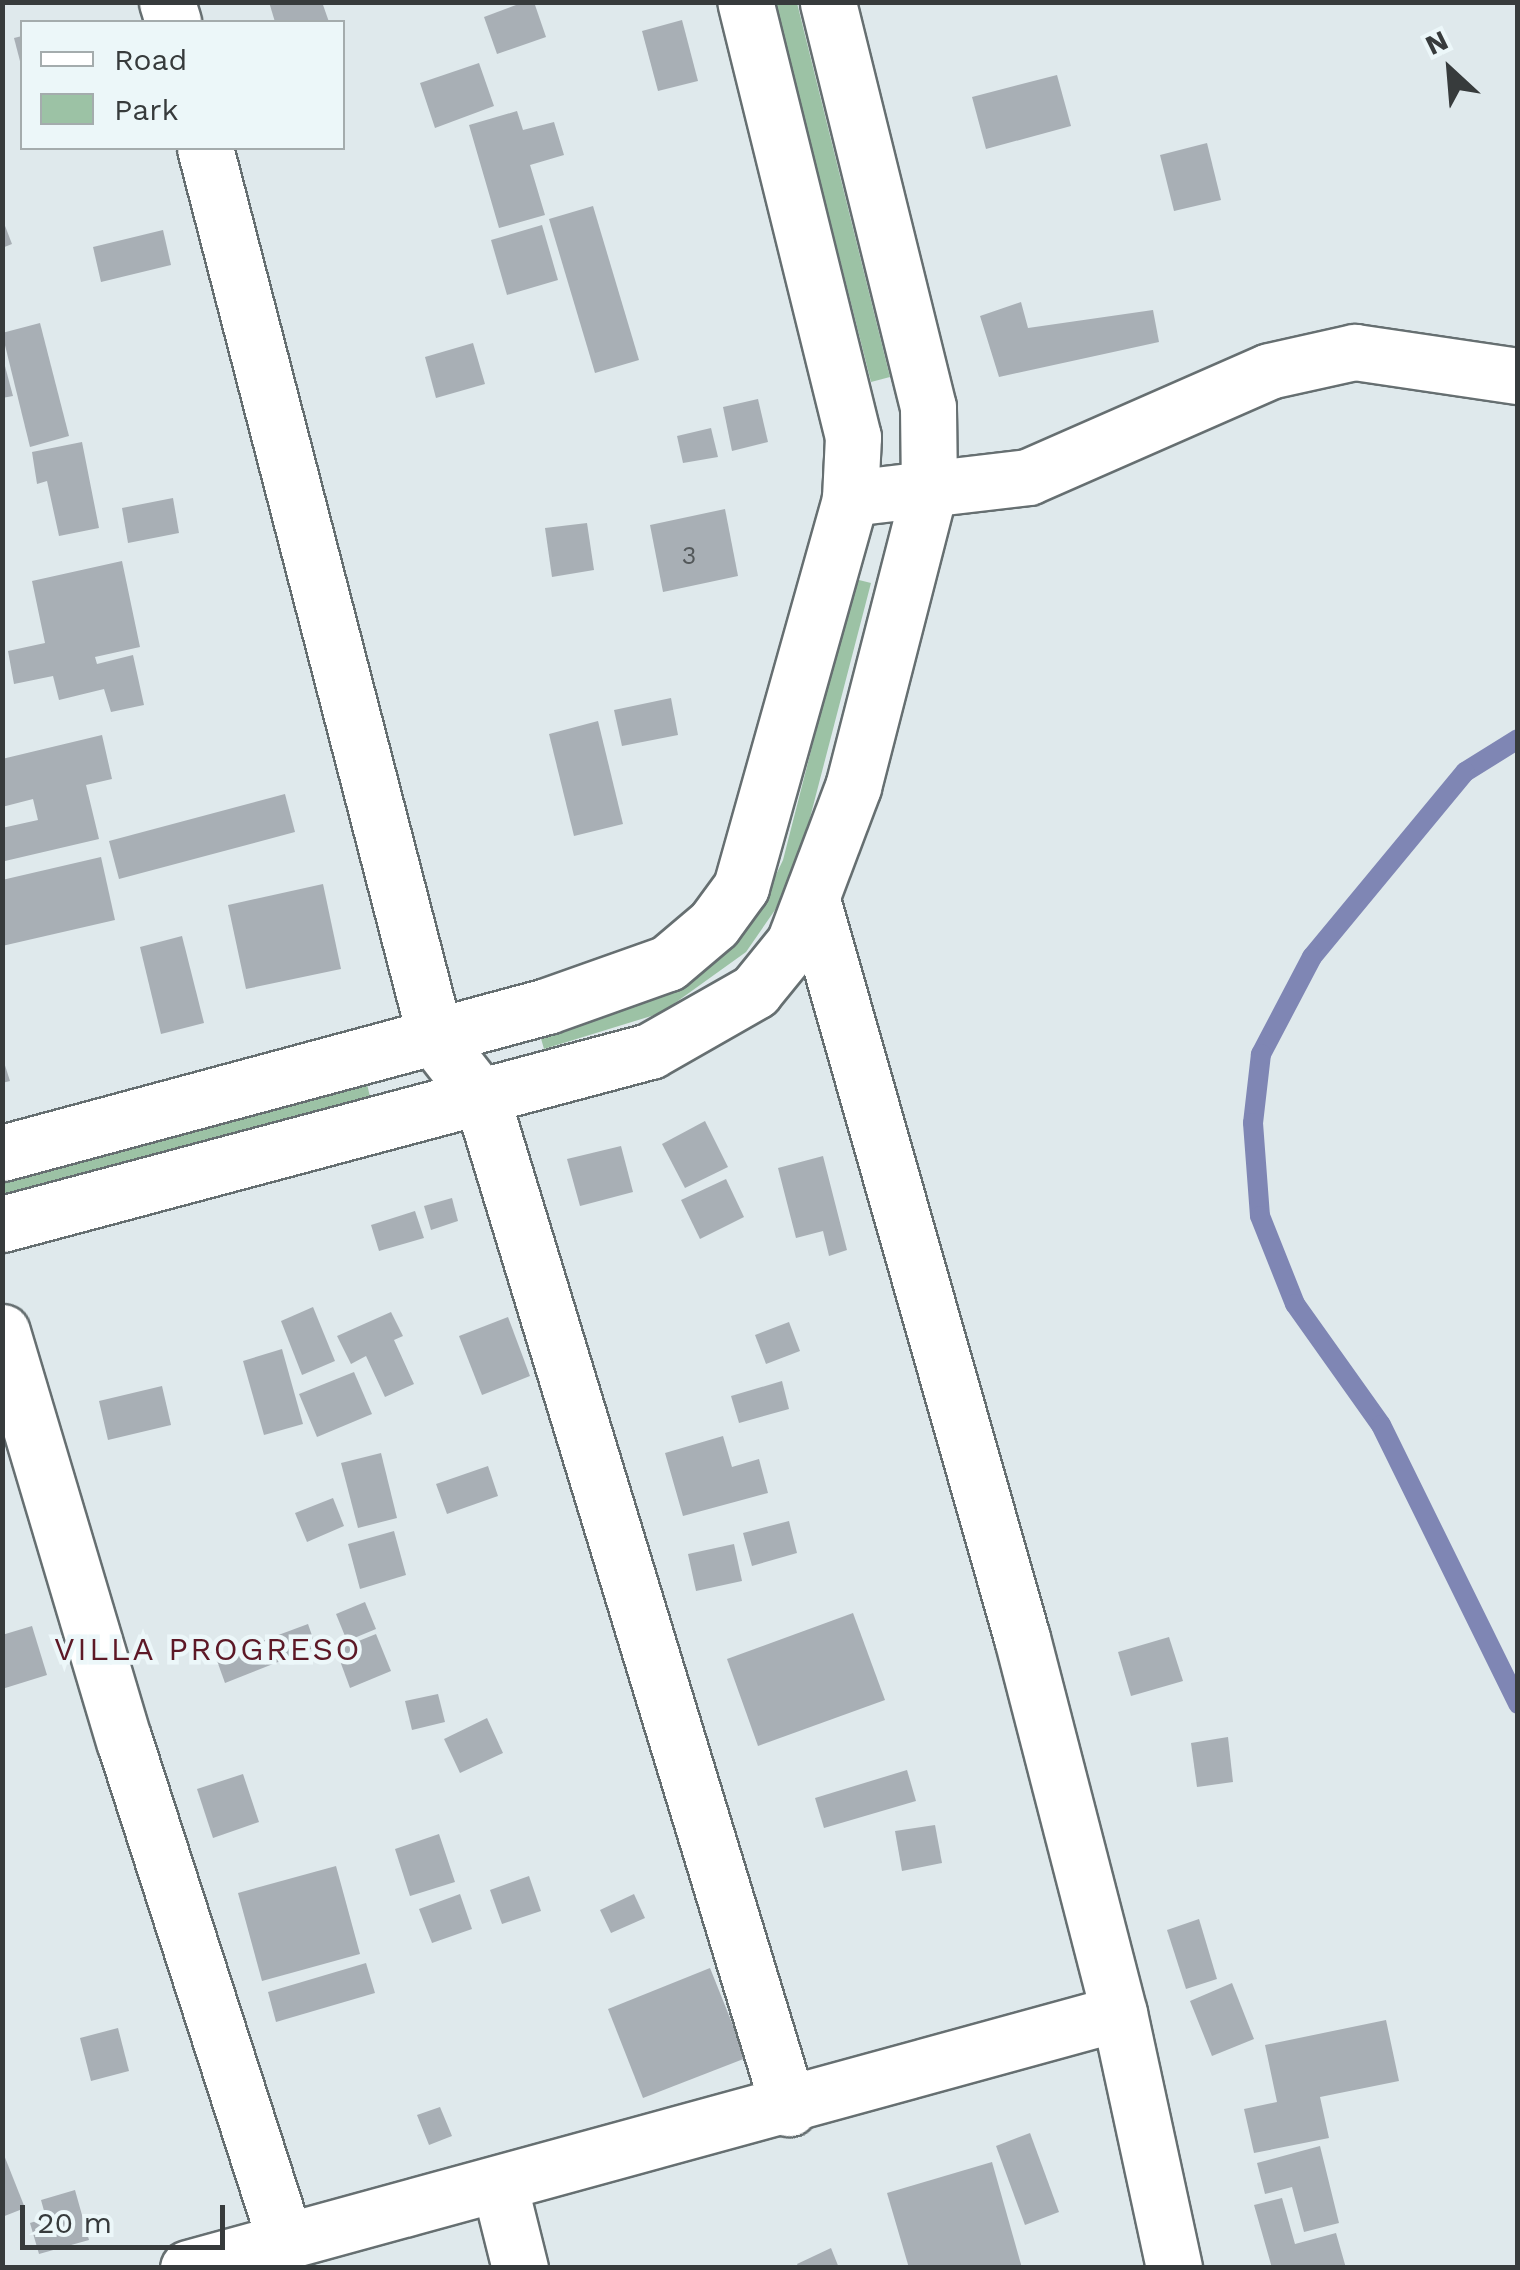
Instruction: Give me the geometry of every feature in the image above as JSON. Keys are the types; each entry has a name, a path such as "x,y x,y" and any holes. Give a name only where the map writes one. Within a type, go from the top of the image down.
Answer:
{"street":[{"path":"2,1152 436,1040 668,962 714,924 740,886 759,830 850,498 854,437 746,2"},
{"path":"2,1224 482,1099 650,1051 710,1022 755,991 794,943 813,903 853,787 929,490 928,407 828,2"},
{"path":"206,150 436,1040 482,1099 790,2108"},
{"path":"850,498 1028,477 1269,371 1355,352 1518,376"},
{"path":"813,903 1022,1638 1119,2013 1174,2268"},
{"path":"2,1332 124,1740 286,2243"},
{"path":"188,2268 790,2108 1119,2013"},
{"path":"499,2184 520,2268"}],"green space":[{"path":"775,3 797,3 890,377 871,382"},
{"path":"855,579 871,583 798,864 775,910 746,952 661,1013 544,1049 540,1035 650,1000 703,968 762,904 783,860"},
{"path":"367,1084 371,1101 3,1198 3,1179"}],"building":[{"path":"269,2 322,2 328,20 274,20"},
{"path":"534,2 546,37 497,54 484,17"},
{"path":"682,20 698,81 658,91 642,31"},
{"path":"20,36 20,61 14,38"},
{"path":"479,63 494,106 435,128 420,83"},
{"path":"1057,75 1071,126 986,149 972,97"},
{"path":"517,111 523,130 554,122 564,155 530,165 545,215 499,228 469,125"},
{"path":"1207,143 1221,200 1174,211 1160,155"},
{"path":"593,206 639,360 595,373 549,219"},
{"path":"2,218 12,244 2,248"},
{"path":"542,225 558,280 507,295 491,240"},
{"path":"163,230 171,265 101,282 93,247"},
{"path":"1021,302 1028,328 1153,310 1159,342 999,377 980,316"},
{"path":"40,323 69,436 30,447 2,333"},
{"path":"473,343 485,384 436,398 425,357"},
{"path":"2,355 13,396 2,398"},
{"path":"758,399 768,442 732,451 723,407"},
{"path":"711,428 718,457 683,463 677,436"},
{"path":"82,442 99,528 59,536 47,481 37,484 32,452"},
{"path":"173,498 179,533 128,543 122,508"},
{"path":"725,509 738,576 663,592 650,525"},
{"path":"587,523 594,570 552,577 545,528"},
{"path":"122,561 140,647 95,657 97,664 133,655 144,705 111,712 104,689 59,700 53,676 14,684 8,651 45,643 32,581"},
{"path":"671,698 678,735 622,746 614,710"},
{"path":"598,721 623,824 574,836 549,734"},
{"path":"102,735 112,779 86,785 99,839 5,861 2,828 38,820 33,799 2,807 2,759"},
{"path":"285,794 295,832 119,879 109,841"},
{"path":"101,857 115,920 2,946 2,880"},
{"path":"323,884 341,969 246,989 228,905"},
{"path":"182,936 204,1023 161,1034 140,947"},
{"path":"2,1056 10,1081 2,1083"},
{"path":"705,1121 728,1167 685,1188 662,1144"},
{"path":"621,1146 633,1192 580,1206 567,1159"},
{"path":"823,1156 847,1250 829,1256 823,1231 796,1238 778,1168"},
{"path":"726,1179 744,1217 700,1239 681,1200"},
{"path":"452,1198 458,1221 431,1230 424,1206"},
{"path":"415,1211 424,1238 379,1251 371,1225"},
{"path":"313,1307 335,1361 302,1375 281,1321"},
{"path":"391,1312 403,1336 394,1340 414,1384 385,1397 366,1356 351,1364 337,1336"},
{"path":"508,1317 530,1376 482,1395 459,1336"},
{"path":"789,1322 800,1351 766,1364 755,1335"},
{"path":"282,1349 303,1424 264,1435 243,1361"},
{"path":"354,1372 372,1414 317,1437 299,1394"},
{"path":"782,1381 789,1409 739,1423 731,1396"},
{"path":"162,1386 171,1425 108,1440 99,1401"},
{"path":"723,1436 732,1467 759,1459 768,1493 683,1516 665,1453"},
{"path":"381,1453 397,1518 358,1528 341,1463"},
{"path":"488,1466 498,1496 447,1514 436,1484"},
{"path":"333,1498 344,1526 307,1542 295,1513"},
{"path":"789,1521 797,1553 752,1566 743,1533"},
{"path":"394,1531 406,1575 360,1589 348,1544"},
{"path":"734,1544 742,1581 696,1591 688,1554"},
{"path":"365,1602 376,1629 347,1641 336,1614"},
{"path":"853,1613 885,1700 758,1746 727,1659"},
{"path":"308,1624 316,1647 225,1683 216,1658"},
{"path":"32,1626 47,1675 2,1689 2,1635"},
{"path":"376,1634 391,1671 350,1688 336,1650"},
{"path":"1169,1637 1183,1681 1131,1696 1118,1652"},
{"path":"438,1694 445,1722 412,1730 405,1701"},
{"path":"487,1718 503,1753 460,1773 444,1739"},
{"path":"1228,1737 1233,1782 1197,1787 1191,1743"},
{"path":"907,1770 916,1801 824,1828 815,1798"},
{"path":"243,1774 259,1822 213,1838 197,1789"},
{"path":"935,1825 942,1863 902,1871 895,1831"},
{"path":"439,1834 455,1882 410,1896 395,1849"},
{"path":"336,1866 360,1954 262,1981 238,1893"},
{"path":"529,1876 541,1911 502,1924 490,1890"},
{"path":"460,1894 472,1929 432,1943 419,1909"},
{"path":"634,1894 645,1918 611,1933 600,1910"},
{"path":"1199,1919 1217,1979 1186,1989 1167,1930"},
{"path":"366,1963 375,1993 276,2022 268,1992"},
{"path":"710,1968 746,2058 643,2098 608,2009"},
{"path":"1232,1983 1254,2039 1212,2056 1190,2001"},
{"path":"1386,2020 1399,2081 1320,2097 1329,2138 1254,2153 1244,2109 1277,2102 1265,2045"},
{"path":"118,2028 129,2071 91,2081 80,2038"},
{"path":"440,2107 452,2136 429,2145 417,2115"},
{"path":"1030,2133 1059,2212 1025,2225 996,2146"},
{"path":"1320,2146 1339,2223 1304,2232 1292,2187 1265,2194 1257,2163"},
{"path":"2,2150 25,2208 2,2217"},
{"path":"992,2162 1022,2268 909,2268 887,2193"},
{"path":"75,2190 89,2240 39,2254 30,2223 46,2218 41,2200"},
{"path":"1282,2198 1295,2244 1336,2233 1346,2268 1272,2268 1254,2205"},
{"path":"831,2248 839,2268 799,2268 797,2264"}],"waterway":[{"path":"1518,739 1465,772 1312,957 1261,1054 1253,1123 1260,1216 1295,1304 1381,1425 1518,1704"}],"district":[{"name":"VILLA PROGRESO","path":"208,1649"}]}
